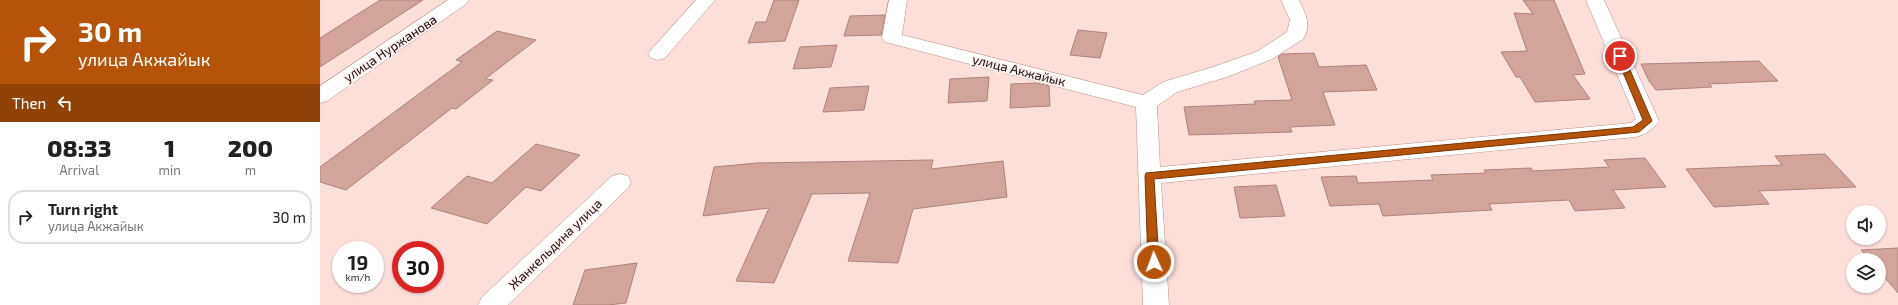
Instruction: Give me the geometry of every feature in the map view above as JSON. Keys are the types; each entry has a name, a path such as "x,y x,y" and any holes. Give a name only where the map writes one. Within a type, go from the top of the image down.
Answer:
{"street":[{"name":"улица Нуржанова","path":"320,96 460,0"},
{"path":"658,54 706,0"},
{"name":"улица Акжайык","path":"898,0 892,38 1146,103"},
{"path":"1156,305 1146,103 1170,87 1220,72 1265,54 1296,35 1299,20 1290,0"},
{"path":"1150,176 1636,130 1648,121 1595,0"},
{"name":"Жанкельдина улица","path":"491,305 620,182"}],"building":[{"path":"380,0 423,0 320,67 320,38"},
{"path":"774,0 799,0 785,41 748,43 756,22 766,22"},
{"path":"1523,0 1554,0 1585,74 1573,75 1590,99 1535,102 1520,77 1516,77 1501,52 1527,51 1514,13 1533,14"},
{"path":"885,15 881,35 844,36 850,16"},
{"path":"1078,30 1107,33 1100,58 1070,55"},
{"path":"497,31 536,40 485,79 493,80 456,109 452,108 346,190 320,182 320,167 462,62 456,60"},
{"path":"837,45 831,67 793,69 800,47"},
{"path":"1314,53 1319,67 1366,65 1377,90 1323,92 1335,125 1290,127 1292,132 1189,135 1184,107 1255,104 1254,101 1292,100 1278,57 1282,54"},
{"path":"1759,61 1778,81 1709,84 1712,87 1656,90 1649,81 1641,64"},
{"path":"989,77 987,101 948,103 950,79"},
{"path":"1036,83 1049,86 1050,106 1010,108 1011,84"},
{"path":"869,86 864,110 823,112 830,88"},
{"path":"536,144 580,155 541,191 526,187 487,224 431,208 467,176 492,183"},
{"path":"1825,154 1856,187 1759,191 1769,204 1714,207 1686,169 1782,165 1775,156"},
{"path":"1645,158 1666,187 1613,190 1625,208 1575,211 1569,200 1489,204 1492,210 1383,216 1379,204 1330,206 1321,177 1356,176 1358,183 1433,180 1431,175 1486,173 1484,170 1531,168 1533,171 1609,167 1604,160"},
{"path":"933,160 931,169 1003,161 1007,197 913,209 898,263 848,261 870,193 812,194 774,283 736,281 769,208 703,216 714,167 757,163"},
{"path":"1276,185 1285,216 1240,218 1234,187"},
{"path":"1898,248 1898,293 1886,279 1886,253 1864,253 1861,250"},
{"path":"637,263 626,303 608,305 573,305 585,270"}],"route":[{"path":"1154,262 1150,176 1636,130 1648,121 1620,56"}]}
